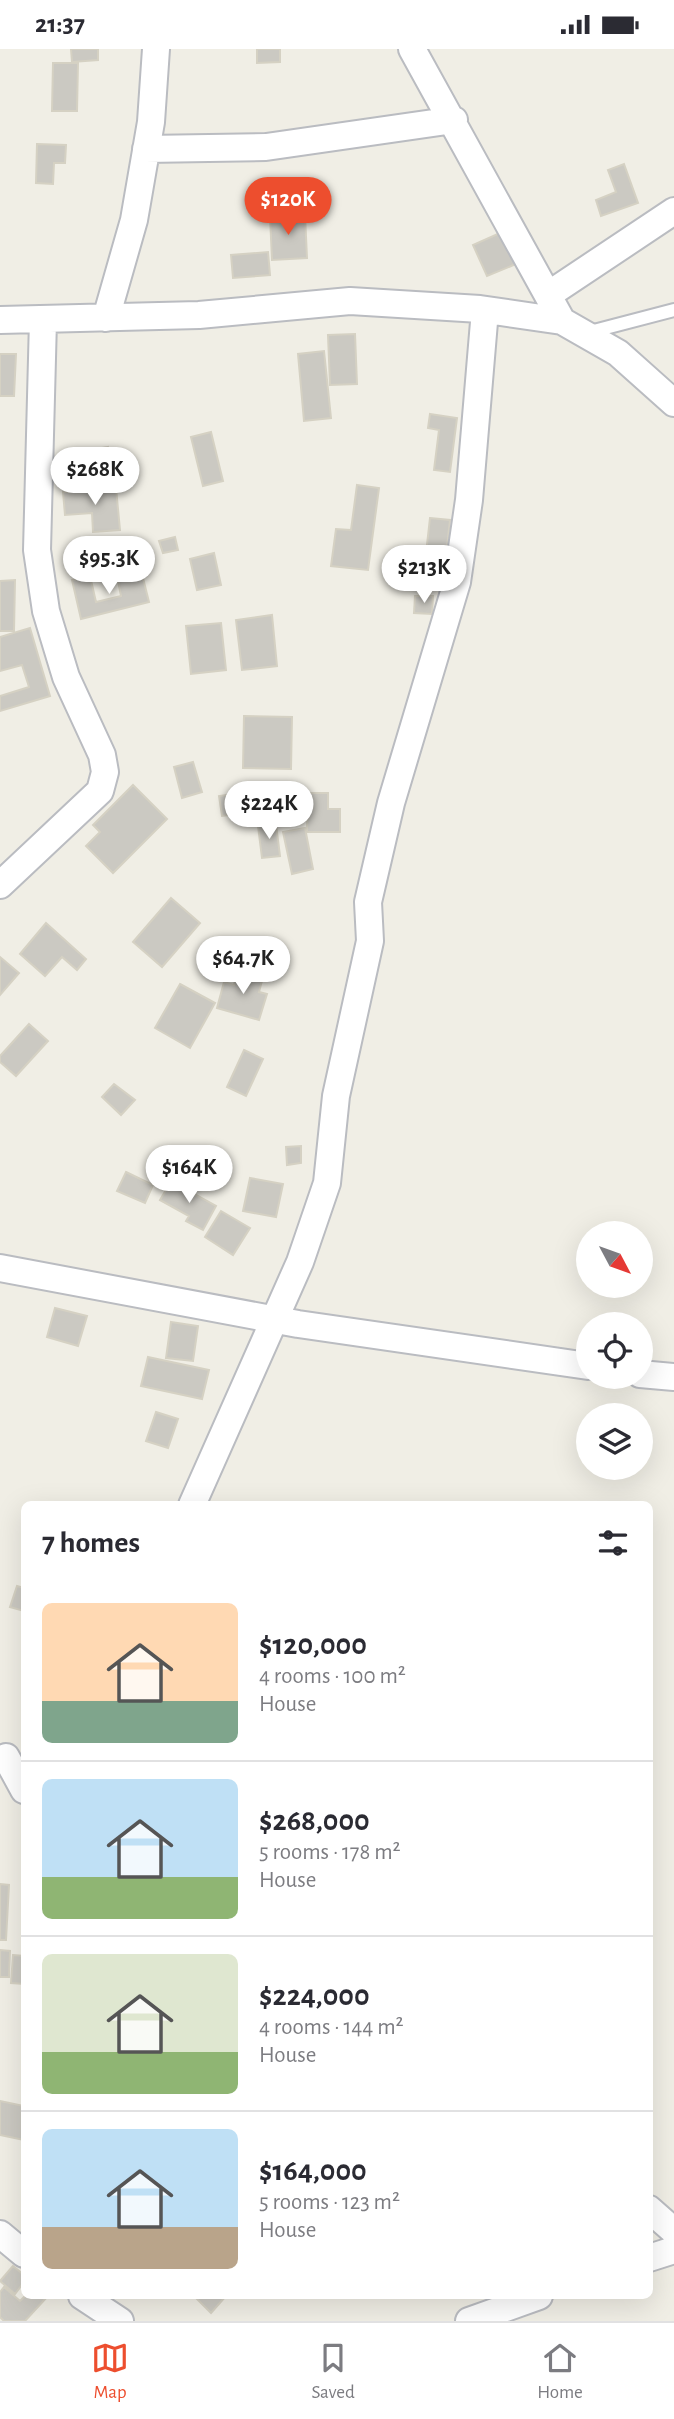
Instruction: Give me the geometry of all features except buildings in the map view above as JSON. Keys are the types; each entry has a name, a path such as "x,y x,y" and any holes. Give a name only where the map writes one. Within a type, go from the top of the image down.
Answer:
{"street":[{"path":"106,318 134,220 146,149 156,49"},
{"path":"412,49 454,120 548,295 573,327"},
{"path":"146,149 266,147 454,120"},
{"path":"548,295 674,211"},
{"path":"0,320 199,315 350,301 485,310 573,327 618,353 674,403"},
{"path":"194,1501 300,1262 327,1183 336,1096 370,941 368,902 391,803 457,582 470,500 485,310"},
{"path":"0,885 100,791 105,772 102,755 66,677 46,611 37,550 43,320"},
{"path":"0,1268 275,1319 576,1364"},
{"path":"653,1375 674,1377"},
{"path":"10,1754 21,1782"},
{"path":"653,2213 674,2231"},
{"path":"0,2234 21,2252"},
{"path":"653,2257 674,2250"},
{"path":"87,2299 120,2321"},
{"path":"469,2321 531,2299"}],"lane":[{"path":"573,327 674,310"}]}
